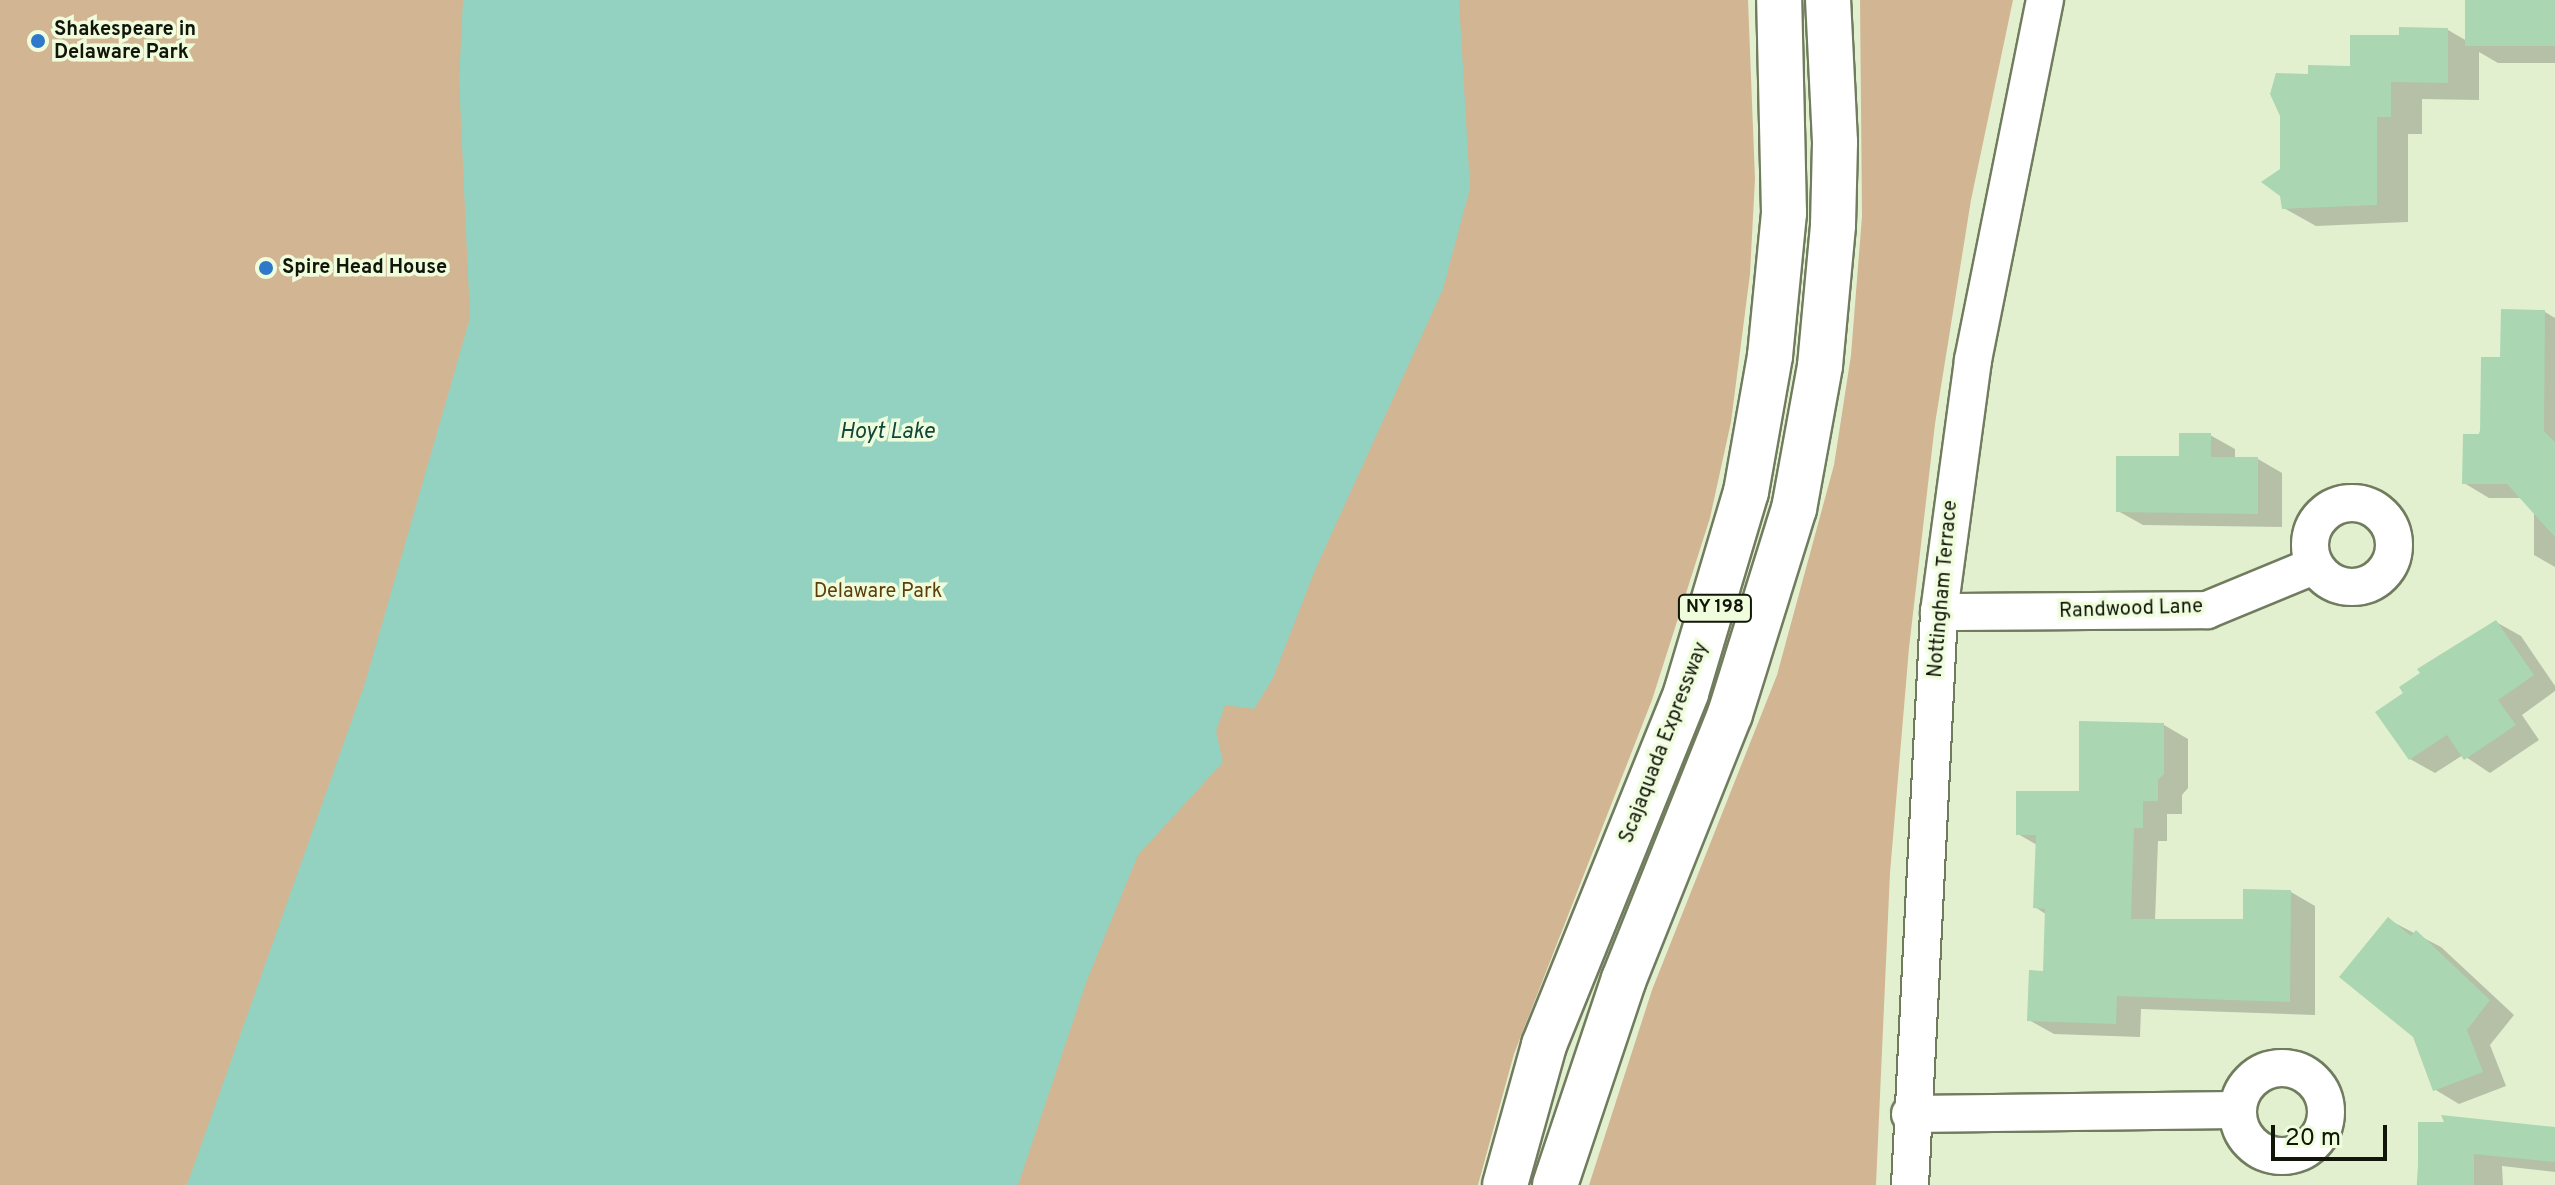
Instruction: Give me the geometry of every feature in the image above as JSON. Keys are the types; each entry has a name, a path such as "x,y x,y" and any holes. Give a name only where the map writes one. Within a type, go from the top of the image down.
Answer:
{"highway":[{"name":"Scajaquada Expressway","path":"1505,1185 1544,1045 1686,693 1746,492 1770,356 1784,213 1779,0"},
{"name":"NY 198","path":"1555,1185 1624,979 1730,714 1794,509 1820,366 1833,225 1835,142 1828,0"}],"street":[{"name":"Nottingham Terrace","path":"1910,1185 1910,1114 1939,612 1973,360 2045,0"},
{"name":"Randwood Lane","path":"1939,612 2207,610 2314,566"},
{"path":"1910,1114 2238,1110"}],"green space":[{"name":"Delaware Park","path":"0,0 1748,0 1755,179 1750,274 1731,422 1710,518 1652,700 1514,1054 1478,1185 0,1185"},
{"path":"1860,0 2013,0 1971,200 1935,424 1909,648 1890,873 1876,1185 1589,1185 1652,990 1777,675 1834,465 1851,355 1862,216"}],"water":[{"name":"Hoyt Lake","path":"463,0 1459,0 1470,188 1443,289 1315,570 1273,678 1254,709 1225,705 1216,731 1223,762 1138,855 1087,980 1018,1185 187,1185 365,683 470,318 459,79"}],"building":[{"path":"2465,0 2555,0 2555,46 2465,46"},
{"path":"2399,27 2448,28 2448,83 2391,82 2391,117 2377,117 2377,205 2282,209 2280,196 2261,182 2280,169 2280,116 2270,94 2276,73 2308,74 2308,65 2350,66 2350,35 2399,35"},
{"path":"2501,309 2545,310 2544,431 2555,442 2555,537 2507,484 2462,484 2463,434 2480,434 2481,357 2500,357"},
{"path":"2179,433 2211,433 2211,457 2258,457 2258,514 2116,512 2116,456 2179,456"},
{"path":"2496,620 2534,675 2498,700 2516,725 2464,760 2447,735 2409,760 2375,712 2403,693 2399,687 2420,673 2417,669"},
{"path":"2079,721 2164,723 2164,774 2158,780 2158,801 2143,801 2143,828 2134,828 2131,919 2243,919 2243,889 2291,890 2290,1002 2117,996 2116,1024 2027,1021 2029,970 2043,971 2045,909 2033,908 2036,835 2016,835 2016,791 2079,791"},
{"path":"2388,917 2411,936 2416,930 2490,1000 2467,1030 2483,1072 2433,1091 2413,1037 2339,977"},
{"path":"2441,1115 2555,1127 2555,1162 2474,1154 2474,1185 2418,1185 2418,1122 2444,1122"}],"place":[{"name":"Shakespeare in Delaware Park","path":"38,41"},
{"name":"Spire Head House","path":"266,268"}]}
